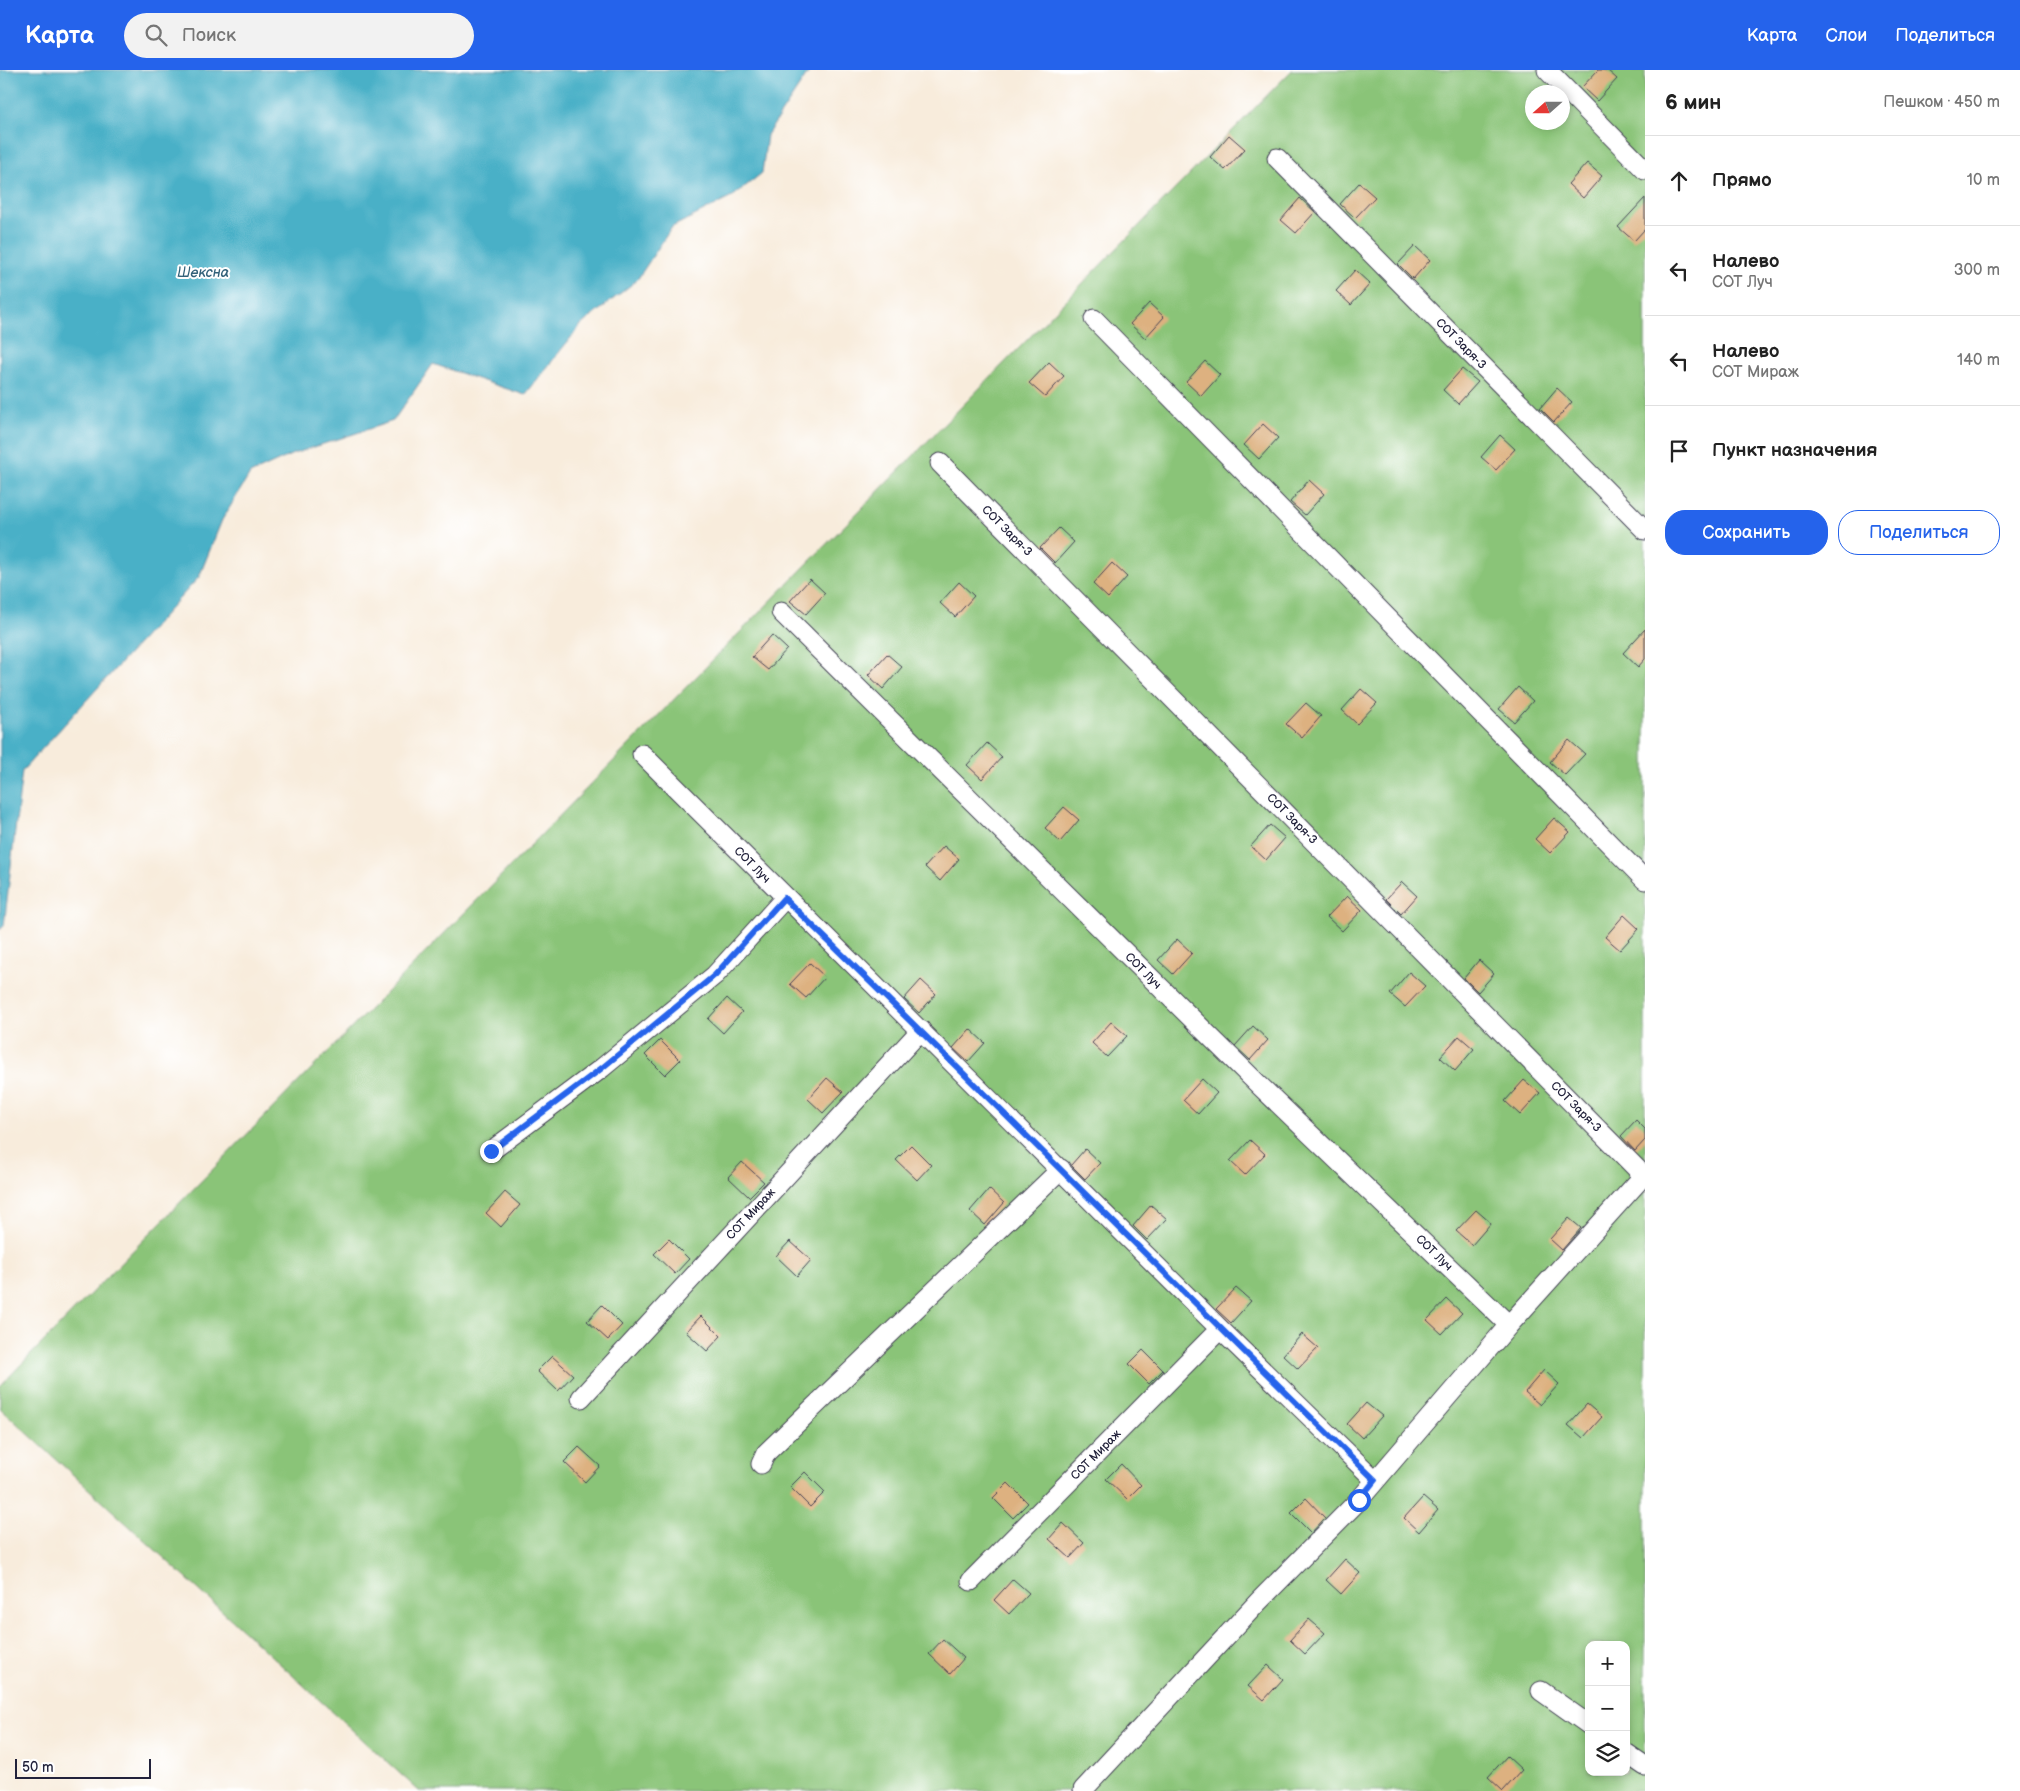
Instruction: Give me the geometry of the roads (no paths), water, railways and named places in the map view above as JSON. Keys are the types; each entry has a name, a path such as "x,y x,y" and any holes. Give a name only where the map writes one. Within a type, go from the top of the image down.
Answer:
{"street":[{"path":"1547,70 1645,170"},
{"name":"СОТ Заря-3","path":"1277,158 1645,530"},
{"path":"1094,320 1645,880"},
{"name":"СОТ Заря-3","path":"940,463 1644,1174"},
{"name":"СОТ Луч","path":"781,612 1258,1084 1509,1325"},
{"name":"СОТ Луч","path":"642,754 784,898 921,1030 1220,1329 1375,1480"},
{"path":"491,1151 602,1068 715,975 784,898"},
{"name":"СОТ Мираж","path":"581,1398 921,1030"},
{"path":"761,1464 766,1453 1061,1169"},
{"path":"1083,1790 1258,1602 1359,1500 1509,1325 1644,1174"},
{"name":"СОТ Мираж","path":"971,1581 1220,1329"},
{"path":"1541,1691 1585,1722"},
{"path":"1630,1756 1645,1766"}],"water":[{"name":"Шексна","path":"0,70 810,70 767,135 762,173 732,197 672,227 637,280 581,325 525,395 433,364 393,421 293,454 250,474 222,520 199,577 22,771 4,926 0,930"}]}
